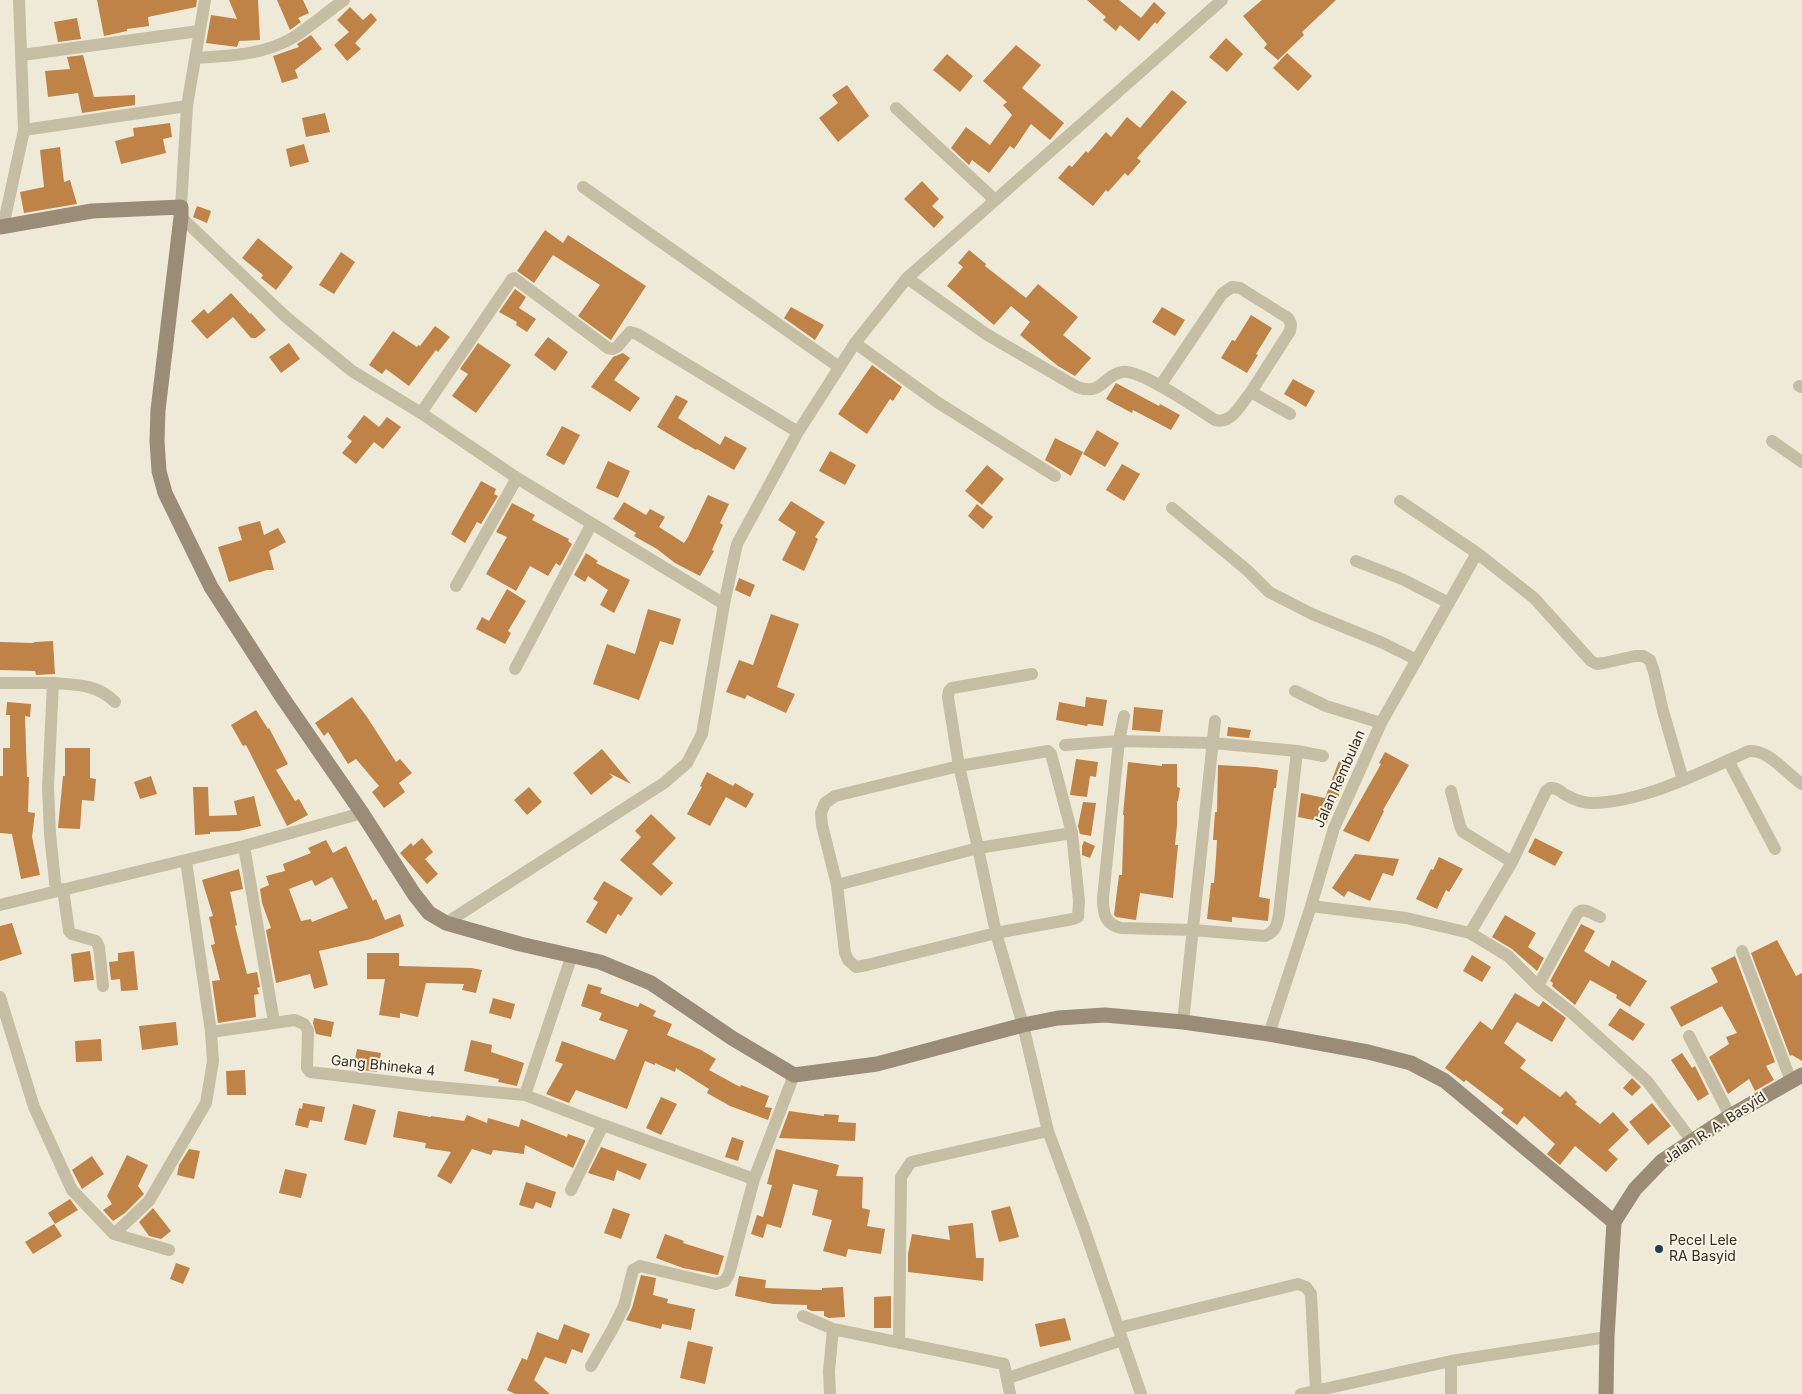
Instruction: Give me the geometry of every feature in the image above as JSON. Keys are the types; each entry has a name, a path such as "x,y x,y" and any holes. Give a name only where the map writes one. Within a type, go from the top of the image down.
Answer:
{"street":[{"path":"19,0 24,130 1,227 92,211 181,212 286,317 352,371 421,413 591,525 724,604"},
{"path":"205,0 187,106 181,212 158,410 157,441 159,471 165,493 211,586 282,697 362,813 414,894 429,913 446,923 520,944 600,962 651,983 732,1038 794,1075 892,1062 1023,1025 1058,1018 1105,1015 1183,1022 1270,1034 1368,1052 1411,1064 1445,1081 1614,1222"},
{"path":"196,58 238,55 274,47 293,37 344,0"},
{"path":"446,923 664,783 687,762 702,734 724,604 737,544 798,432 855,343 907,278 1214,3"},
{"path":"22,55 199,31"},
{"path":"24,130 187,106"},
{"path":"896,108 995,200"},
{"path":"583,187 839,367"},
{"path":"421,413 514,278 608,348 613,349 617,347 630,332 637,334 798,432"},
{"path":"907,278 986,334 1077,387 1084,389 1100,387 1116,374 1123,371 1130,372 1160,386 1220,421 1231,417 1251,392 1290,331 1291,324 1288,318 1240,288 1232,287 1227,289 1160,386"},
{"path":"855,343 937,402 1055,476"},
{"path":"1251,392 1290,414"},
{"path":"1772,441 1802,462"},
{"path":"456,586 517,478"},
{"path":"1400,501 1477,553 1534,598 1591,661 1597,664 1635,656 1643,656 1650,660 1683,780"},
{"path":"1172,508 1247,570 1269,592 1312,614 1383,643 1417,660"},
{"path":"515,669 591,525"},
{"name":"Jalan Rembulan","path":"1270,1034 1334,828 1381,723 1477,553"},
{"path":"1356,561 1402,579 1449,604"},
{"path":"1032,674 952,688 949,691 948,697 959,766 996,933 1023,1025 1048,1131 1084,1228 1141,1394"},
{"path":"0,683 53,683 87,686 105,692 115,702"},
{"path":"53,683 48,787 50,834 59,890 69,931 72,934 96,941 99,947 103,986"},
{"path":"1295,691 1326,706 1381,723"},
{"path":"1124,716 1119,740 1103,898 1103,910 1106,919 1112,926 1121,928 1193,930 1266,936 1272,933 1277,926 1297,751"},
{"path":"1183,1022 1215,721"},
{"path":"1065,745 1119,740 1213,744 1297,751 1322,756"},
{"path":"1470,933 1512,862 1546,791 1550,788 1558,789 1574,799 1591,803 1637,796 1683,780 1748,751 1756,750 1767,756 1802,784"},
{"path":"1048,751 1050,752 1072,833 1079,902 1078,916 1073,920 996,933 856,967 848,960 845,953 837,885 822,825 821,813 825,803 835,796 959,766 1048,751"},
{"path":"1728,760 1775,849"},
{"path":"1451,791 1463,832 1512,862"},
{"path":"0,905 186,861 362,813"},
{"path":"837,885 978,848 1072,833"},
{"path":"244,846 274,1022"},
{"path":"114,1234 149,1200 206,1103 213,1060 211,1032 186,861"},
{"path":"1311,906 1406,918 1470,933 1508,956 1538,986 1572,1013 1647,1081 1692,1141"},
{"path":"1538,986 1577,914 1584,910 1600,917"},
{"path":"1742,951 1796,1078"},
{"path":"525,1095 572,955"},
{"path":"0,997 34,1107 72,1190 114,1234 169,1250"},
{"name":"Gang Bhineka 4","path":"211,1032 257,1027 274,1022 295,1020 304,1024 308,1030 307,1068 310,1072 525,1095 754,1179"},
{"path":"1689,1036 1730,1116"},
{"path":"591,1366 624,1306 633,1270 636,1267 640,1266 716,1284 725,1281 729,1274 754,1179 794,1075"},
{"name":"Jalan R. A. Basyid","path":"1606,1394 1607,1337 1614,1222 1635,1189 1662,1161 1730,1116 1796,1078"},
{"path":"571,1190 603,1125"},
{"path":"899,1343 901,1177 910,1162 1048,1131"},
{"path":"1008,1378 1120,1334 1298,1284 1306,1286 1311,1294 1316,1391"},
{"path":"803,1316 832,1329 1004,1364 1010,1394"},
{"path":"830,1394 829,1371 832,1329"},
{"path":"1301,1394 1451,1361 1607,1337"},
{"path":"1451,1361 1451,1394"}],"building":[{"path":"97,0 197,0 196,7 148,17 149,26 127,29 127,31 104,36"},
{"path":"229,0 258,0 260,40 239,41 237,47 206,43 211,15 237,19"},
{"path":"277,0 303,0 309,13 298,18 301,22 290,30"},
{"path":"1087,0 1119,0 1141,18 1154,2 1166,13 1157,24 1155,22 1139,41 1120,25 1116,31 1103,20 1106,17"},
{"path":"1262,0 1336,0 1302,32 1304,35 1278,60 1264,48 1267,44 1243,16"},
{"path":"350,7 363,20 371,13 377,20 355,43 361,49 347,61 334,45 349,32 337,20"},
{"path":"77,18 81,39 58,42 54,22"},
{"path":"311,35 322,49 295,70 298,78 282,83 273,56 299,47 297,44"},
{"path":"1226,38 1243,54 1227,72 1209,57"},
{"path":"1016,45 1041,65 1022,88 1064,123 1050,140 1031,124 1014,149 1010,146 989,173 972,160 969,165 951,148 966,127 990,145 1012,115 1003,105 1007,102 983,81"},
{"path":"1287,53 1312,76 1298,91 1273,68"},
{"path":"947,54 973,76 960,92 933,70"},
{"path":"83,55 94,97 135,95 135,105 82,113 78,93 48,97 45,71 70,69 67,57"},
{"path":"847,85 869,116 838,142 819,118 838,103 832,95"},
{"path":"1172,90 1187,102 1137,158 1141,161 1128,176 1125,173 1108,192 1106,190 1093,206 1058,178 1069,165 1072,167 1086,151 1088,153 1106,132 1111,137 1127,117 1140,128"},
{"path":"325,113 330,132 306,137 302,118"},
{"path":"170,123 172,137 163,139 166,153 121,164 115,141 134,136 133,128"},
{"path":"304,144 309,162 290,167 286,149"},
{"path":"60,147 64,182 70,180 77,204 24,213 20,192 44,187 40,150"},
{"path":"922,181 939,199 932,206 944,217 934,228 904,199"},
{"path":"197,206 211,211 207,223 193,217"},
{"path":"545,230 563,243 568,235 646,286 611,340 578,316 600,285 553,255 534,283 517,271"},
{"path":"258,238 293,267 276,290 261,278 263,275 242,258"},
{"path":"969,250 986,264 985,266 1026,298 1038,284 1078,317 1063,335 1091,358 1075,376 1058,366 1020,335 1030,322 1011,306 994,325 947,286 963,267 958,263"},
{"path":"341,252 355,262 334,294 319,285"},
{"path":"515,289 526,297 519,308 536,319 527,332 516,325 517,322 499,312"},
{"path":"231,293 266,330 256,338 251,338 233,317 207,339 191,321 204,309 208,314"},
{"path":"791,307 824,325 815,340 784,318"},
{"path":"1162,307 1185,320 1175,336 1152,322"},
{"path":"1251,315 1272,328 1247,373 1221,358 1232,340 1235,341"},
{"path":"435,326 450,337 438,352 436,350 409,386 386,369 382,374 369,365 393,331 417,347 418,345 420,346"},
{"path":"548,337 568,352 555,371 534,355"},
{"path":"289,343 300,359 281,373 269,357"},
{"path":"478,343 511,365 476,413 452,396 468,374 460,369"},
{"path":"623,353 630,358 614,380 640,398 630,412 591,387 613,357"},
{"path":"872,365 902,387 893,401 890,399 867,434 838,414"},
{"path":"1293,379 1315,391 1306,407 1284,394"},
{"path":"1116,383 1180,415 1171,430 1133,410 1132,413 1106,399"},
{"path":"676,395 688,401 678,418 720,445 725,436 747,448 734,470 657,427"},
{"path":"364,415 379,427 387,417 401,427 383,449 374,442 356,464 342,453 352,441 347,437"},
{"path":"562,426 580,435 564,465 546,455"},
{"path":"1097,430 1119,443 1105,467 1083,454"},
{"path":"1055,438 1083,452 1071,476 1045,460"},
{"path":"830,451 856,465 845,485 819,471"},
{"path":"608,461 630,471 618,498 596,488"},
{"path":"1122,464 1140,474 1124,501 1106,490"},
{"path":"987,465 1004,479 982,505 965,491"},
{"path":"481,481 496,489 494,494 498,496 481,524 477,522 465,543 451,534"},
{"path":"708,495 729,504 720,523 723,525 712,550 714,551 700,576 675,563 657,549 634,536 636,533 613,519 624,502 646,515 650,509 665,517 659,527 684,543"},
{"path":"791,501 825,522 815,537 818,539 804,571 782,560 796,532 778,520"},
{"path":"512,503 535,515 532,520 569,539 568,541 572,544 560,566 556,563 548,576 530,566 516,591 486,574 507,537 496,532"},
{"path":"977,504 993,517 983,529 968,516"},
{"path":"260,521 264,535 278,528 286,542 269,551 274,570 267,570 229,582 218,547 242,540 238,527"},
{"path":"586,553 598,561 596,563 630,580 614,613 600,605 608,590 588,576 585,582 574,575"},
{"path":"739,578 755,585 750,597 735,590"},
{"path":"507,589 526,601 508,631 511,633 505,644 476,629 482,617 489,621"},
{"path":"648,609 681,619 673,645 660,641 639,700 593,684 607,644 635,654"},
{"path":"771,614 799,624 777,687 795,694 786,713 747,695 745,699 726,692 739,660 753,665"},
{"path":"53,641 55,674 36,675 35,671 0,670 0,642 34,643"},
{"path":"352,697 396,762 400,759 412,773 399,783 405,792 384,808 372,792 379,786 356,759 348,764 328,732 324,736 315,723"},
{"path":"1086,697 1107,700 1103,726 1088,724 1087,726 1056,720 1059,702 1085,707"},
{"path":"7,702 31,704 30,717 25,716 27,777 29,777 28,812 35,813 32,837 40,875 21,879 12,834 0,833 0,776 3,776 3,748 10,748 10,715 6,715"},
{"path":"1134,707 1163,710 1160,732 1132,730"},
{"path":"256,710 269,728 288,764 276,770 295,801 299,799 308,815 287,826 246,745 243,746 231,725"},
{"path":"1228,727 1251,730 1249,738 1227,736"},
{"path":"65,748 90,748 90,778 96,779 94,801 82,800 80,829 58,828 63,776 65,776"},
{"path":"602,749 631,784 609,773 613,777 591,795 573,773"},
{"path":"1385,752 1409,765 1383,810 1369,842 1343,831 1381,764 1379,763"},
{"path":"1076,759 1098,762 1096,777 1090,776 1087,797 1070,795"},
{"path":"1339,761 1352,765 1326,825 1298,817 1301,793 1325,798"},
{"path":"1128,762 1162,766 1162,764 1177,764 1177,787 1180,788 1177,801 1175,845 1178,845 1173,898 1140,893 1136,920 1116,917 1114,915 1119,875 1122,875 1123,815"},
{"path":"1218,765 1278,770 1259,897 1270,899 1268,921 1232,917 1232,922 1207,919 1211,883 1214,883 1216,858 1217,840 1213,840 1215,812 1217,812"},
{"path":"707,772 733,786 735,783 754,794 746,808 726,797 710,826 687,814 702,787 700,786"},
{"path":"151,776 157,794 140,799 134,782"},
{"path":"193,787 208,787 209,816 237,815 234,801 254,796 261,826 239,831 210,832 210,834 195,835"},
{"path":"529,787 542,802 527,815 514,800"},
{"path":"1083,802 1096,803 1091,836 1080,834 1078,826"},
{"path":"651,814 676,838 652,864 673,883 661,896 620,860 641,837 635,831"},
{"path":"422,838 433,852 425,859 438,874 427,884 400,853 411,843 413,846"},
{"path":"1535,838 1563,852 1555,866 1528,852"},
{"path":"326,840 333,853 346,846 373,901 376,899 385,920 400,914 404,926 371,939 319,951 328,985 314,989 310,974 276,983 266,930 271,928 262,903 260,889 269,885 266,876 285,871 283,864 311,853 308,848","holes":["332,877 348,908 312,922 311,919 301,921 289,889 312,880 315,886"]},
{"path":"1084,841 1095,846 1090,858 1082,855"},
{"path":"1355,854 1399,859 1393,876 1383,873 1370,901 1348,891 1344,897 1332,888"},
{"path":"1439,857 1463,869 1449,892 1446,890 1437,909 1416,899"},
{"path":"239,869 243,889 230,892 237,925 235,926 247,974 257,972 260,987 257,988 259,994 254,995 256,1017 218,1023 212,981 220,980 211,945 215,944 209,917 213,916 202,880"},
{"path":"604,881 633,898 621,916 618,914 606,934 586,922 598,902 593,899"},
{"path":"1505,915 1536,933 1528,947 1544,958 1537,971 1512,949 1492,937"},
{"path":"12,923 22,954 0,961 0,926"},
{"path":"1581,924 1595,931 1584,951 1609,967 1612,960 1647,981 1630,1007 1616,998 1617,995 1590,980 1575,1005 1552,986 1553,983 1550,981"},
{"path":"1777,940 1796,976 1802,973 1802,1061 1792,1055 1790,1056 1751,953"},
{"path":"90,951 94,980 74,982 71,954"},
{"path":"134,951 138,990 121,991 120,979 111,980 109,962 118,961 118,953"},
{"path":"367,953 399,953 399,966 472,968 482,970 476,993 462,990 464,984 426,983 418,1017 400,1013 400,1018 379,1015 385,979 367,979"},
{"path":"1472,955 1491,967 1482,982 1463,971"},
{"path":"1735,956 1775,1062 1766,1066 1774,1080 1755,1091 1749,1079 1728,1094 1709,1057 1729,1044 1726,1037 1737,1033 1722,1006 1681,1027 1670,1007 1718,982 1711,968"},
{"path":"588,984 602,988 600,993 638,1007 640,1003 656,1011 653,1016 672,1024 667,1035 716,1059 709,1070 740,1087 741,1085 769,1096 765,1107 772,1108 768,1120 730,1106 707,1093 709,1089 676,1068 675,1072 655,1063 655,1065 645,1061 627,1109 576,1090 569,1103 546,1094 563,1064 555,1061 562,1041 615,1060 628,1030 599,1020 602,1013 581,1006"},
{"path":"1515,993 1539,1007 1543,1001 1566,1018 1552,1042 1517,1022 1504,1043 1526,1060 1520,1068 1560,1097 1566,1091 1577,1102 1575,1104 1600,1124 1613,1112 1629,1130 1608,1150 1618,1159 1606,1172 1575,1146 1560,1165 1547,1154 1555,1144 1524,1116 1517,1125 1501,1113 1504,1109 1466,1080 1464,1082 1445,1068 1480,1021 1492,1030"},
{"path":"493,998 515,1004 511,1019 489,1013"},
{"path":"1620,1008 1645,1024 1633,1041 1608,1025"},
{"path":"314,1018 334,1022 331,1037 316,1034 313,1023"},
{"path":"176,1022 178,1045 142,1050 139,1026"},
{"path":"101,1039 102,1061 76,1062 75,1041"},
{"path":"471,1040 492,1045 491,1052 524,1063 517,1086 498,1082 499,1079 464,1071"},
{"path":"357,1049 381,1053 377,1072 353,1069"},
{"path":"1682,1053 1692,1068 1695,1066 1709,1094 1698,1101 1671,1060"},
{"path":"245,1070 246,1095 227,1095 226,1071"},
{"path":"1632,1078 1641,1087 1632,1096 1623,1088"},
{"path":"661,1097 677,1104 661,1135 646,1128"},
{"path":"303,1103 325,1107 322,1122 310,1120 308,1128 295,1125 299,1108 302,1109"},
{"path":"1652,1103 1671,1126 1648,1145 1629,1122"},
{"path":"353,1104 376,1110 366,1145 344,1140"},
{"path":"398,1111 464,1121 467,1115 487,1123 488,1118 519,1127 521,1119 567,1137 568,1134 585,1140 585,1142 573,1168 525,1145 524,1154 493,1150 491,1155 472,1149 451,1184 437,1176 451,1152 425,1148 426,1143 393,1137"},
{"path":"789,1111 824,1116 824,1114 839,1115 838,1122 856,1123 855,1141 779,1138"},
{"path":"732,1137 744,1141 738,1161 725,1157"},
{"path":"601,1147 647,1164 640,1180 617,1170 614,1181 588,1173"},
{"path":"189,1149 200,1151 194,1179 177,1175 179,1165"},
{"path":"776,1149 839,1165 836,1176 863,1177 862,1208 870,1210 867,1226 885,1229 881,1254 848,1249 846,1257 823,1251 832,1220 812,1215 818,1190 793,1184 781,1228 767,1224 763,1238 751,1234 757,1215 763,1217 772,1185 767,1184"},
{"path":"127,1155 148,1165 138,1186 144,1194 125,1213 113,1221 103,1210 112,1204 107,1196"},
{"path":"92,1156 104,1174 82,1189 72,1170"},
{"path":"285,1169 307,1174 301,1198 279,1193"},
{"path":"526,1182 556,1192 551,1208 536,1202 533,1209 519,1205"},
{"path":"70,1199 78,1210 55,1224 48,1213"},
{"path":"1010,1206 1019,1237 999,1242 991,1211"},
{"path":"153,1208 171,1231 161,1239 149,1236 139,1222"},
{"path":"613,1208 630,1214 621,1239 604,1233"},
{"path":"973,1223 976,1258 984,1258 983,1281 908,1272 908,1254 912,1234 950,1240 948,1226"},
{"path":"54,1224 62,1236 33,1254 25,1242"},
{"path":"665,1234 684,1241 683,1243 724,1256 718,1275 683,1268 656,1258"},
{"path":"176,1263 190,1268 183,1284 170,1279"},
{"path":"641,1275 656,1278 653,1295 668,1299 667,1303 695,1309 691,1330 662,1324 661,1329 626,1320 632,1308"},
{"path":"739,1276 766,1280 765,1288 822,1290 822,1288 843,1287 845,1317 829,1318 824,1316 824,1311 812,1311 807,1309 807,1305 773,1304 735,1296"},
{"path":"891,1296 891,1328 874,1328 874,1297"},
{"path":"1065,1318 1071,1340 1040,1347 1035,1324"},
{"path":"564,1324 590,1334 582,1353 572,1349 566,1364 545,1357 534,1380 550,1394 515,1394 507,1390 522,1358 527,1360 537,1332 558,1340"},
{"path":"688,1341 713,1347 705,1384 680,1378"}],"place":[{"name":"Pecel Lele RA Basyid","path":"1659,1249"}]}
